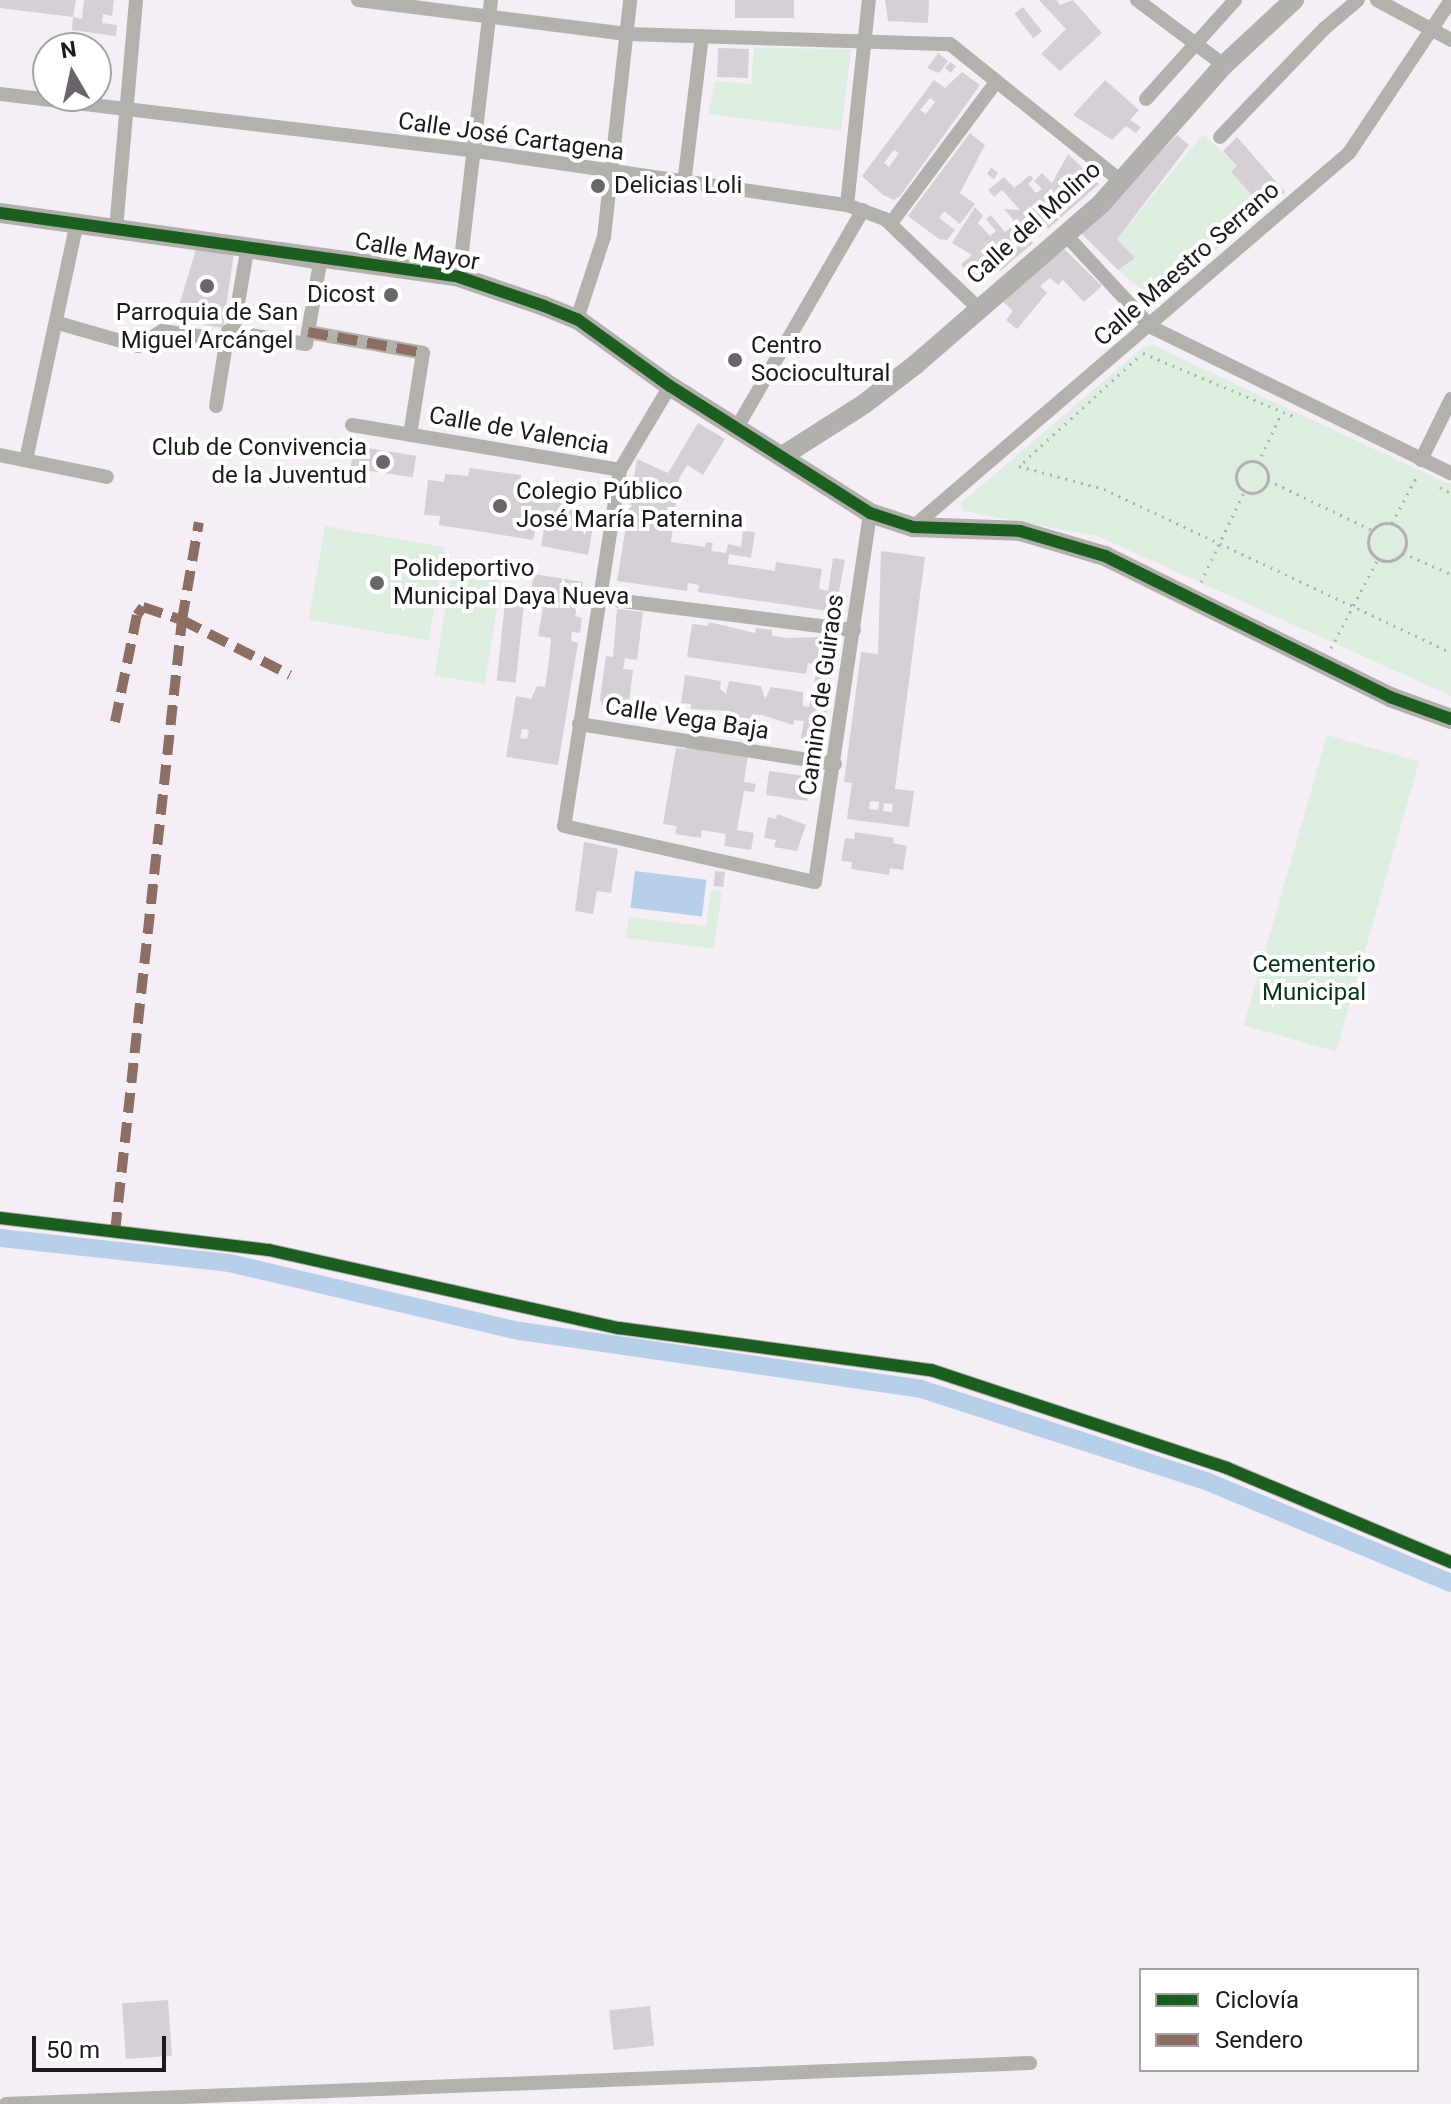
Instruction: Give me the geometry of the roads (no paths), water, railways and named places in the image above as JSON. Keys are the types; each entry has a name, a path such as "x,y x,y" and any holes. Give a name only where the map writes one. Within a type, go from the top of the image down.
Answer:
{"street":[{"path":"116,229 124,109 136,0"},
{"path":"358,0 489,19 627,34 950,44 1121,181"},
{"path":"459,277 476,151 491,0"},
{"path":"577,319 597,267 611,174 630,0"},
{"path":"847,205 869,0"},
{"path":"1137,0 1224,65"},
{"path":"1146,99 1193,41 1235,0"},
{"name":"Calle del Molino","path":"784,455 864,404 1064,233 1121,181 1224,65 1294,0"},
{"path":"1220,137 1358,0"},
{"path":"1377,0 1451,40"},
{"name":"Calle Maestro Serrano","path":"913,527 1151,327 1349,153 1451,0"},
{"path":"684,184 702,36"},
{"path":"891,223 996,82"},
{"name":"Calle José Cartagena","path":"0,94 476,151 611,174 847,205 891,223 978,308"},
{"path":"736,429 863,210"},
{"name":"Calle Mayor","path":"0,213 459,277 577,319 670,386 736,429 784,455 841,500 870,513 913,527 1020,531 1105,556 1390,697 1451,719"},
{"path":"26,460 58,323 77,223"},
{"path":"1064,233 1151,327 1451,473"},
{"path":"216,406 242,248"},
{"path":"247,251 320,263 308,332 306,344 233,332 247,251"},
{"path":"58,323 138,346 162,331 227,340"},
{"name":"Calle de Valencia","path":"308,332 423,353 410,435"},
{"path":"579,724 620,470 670,386"},
{"path":"1421,460 1451,399"},
{"name":"Calle de Valencia","path":"352,425 620,470"},
{"path":"0,455 107,477"},
{"name":"Camino de Guiraos","path":"579,724 564,826 815,882 870,513"},
{"path":"599,598 854,630"},
{"name":"Calle Vega Baja","path":"579,724 835,764"},
{"path":"0,1218 269,1250 619,1328 931,1370 1227,1468 1451,1562"},
{"path":"6,2104 1030,2063"}],"water":[{"path":"635,871 706,880 702,916 630,908"}],"waterway":[{"path":"0,1238 229,1263 520,1331 921,1389 1206,1481 1451,1583"}],"place":[{"name":"Delicias Loli","path":"598,186"},
{"name":"Parroquia de San Miguel Arcángel","path":"207,286"},
{"name":"Dicost","path":"391,295"},
{"name":"Centro Sociocultural","path":"735,360"},
{"name":"Club de Convivencia de la Juventud","path":"383,462"},
{"name":"Colegio Público José María Paternina","path":"500,506"},
{"name":"Polideportivo Municipal Daya Nueva","path":"377,583"}],"park label":[{"name":"Cementerio Municipal","path":"1314,979"}]}
